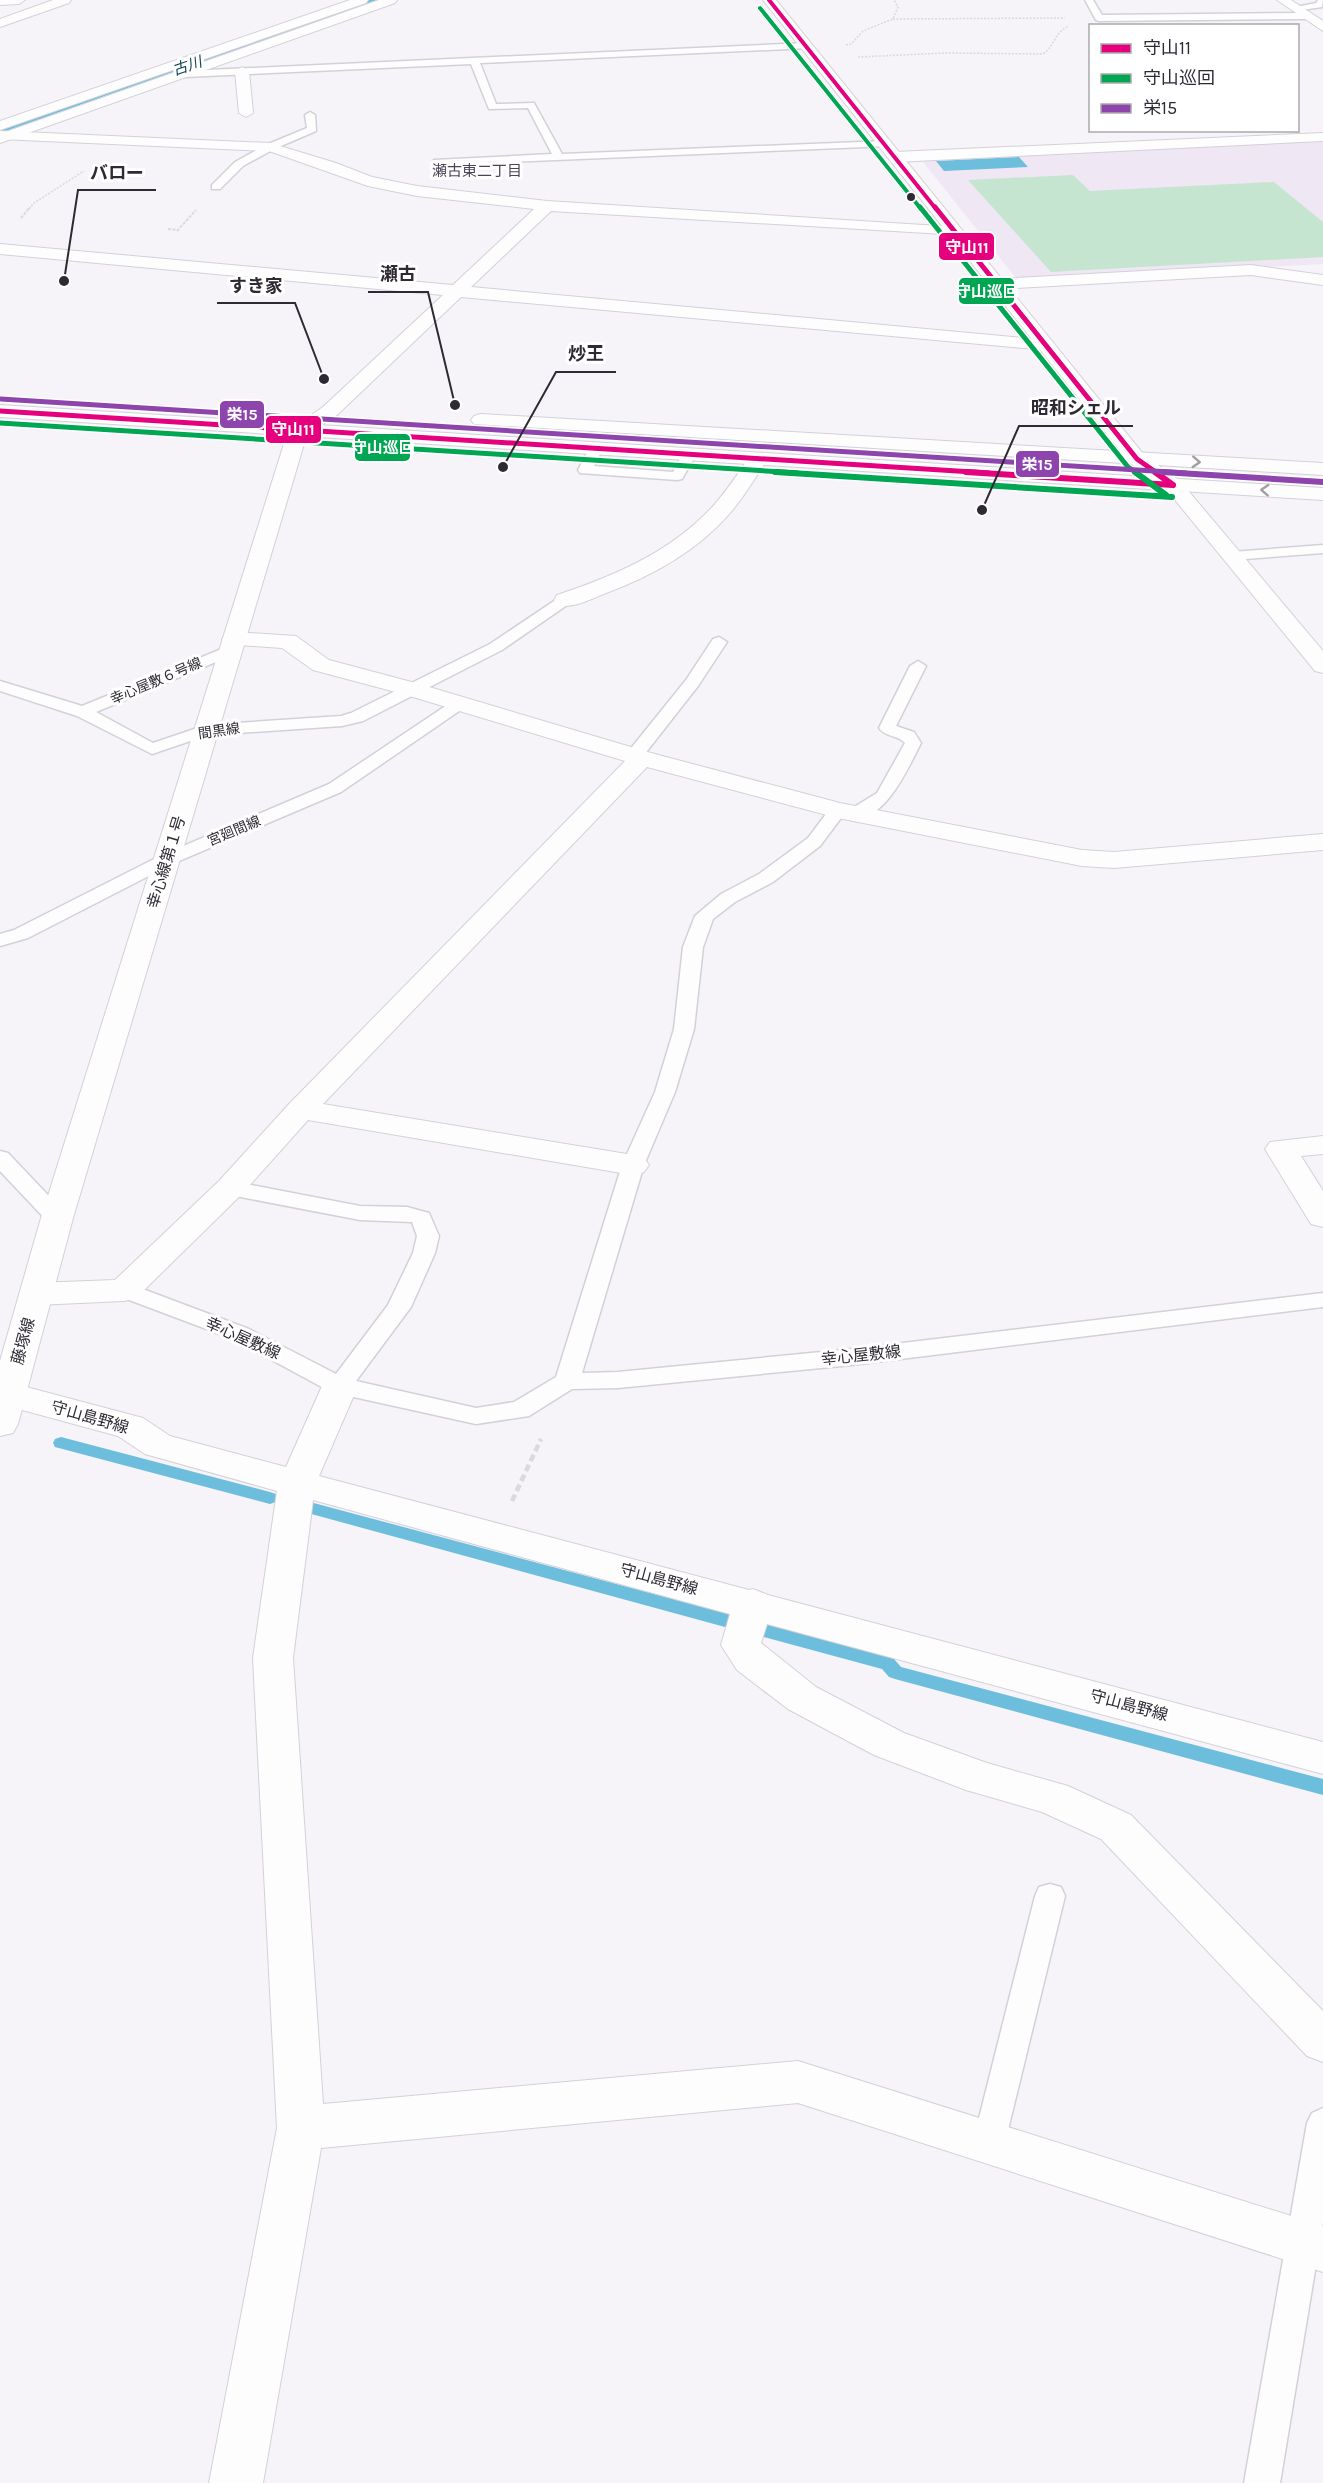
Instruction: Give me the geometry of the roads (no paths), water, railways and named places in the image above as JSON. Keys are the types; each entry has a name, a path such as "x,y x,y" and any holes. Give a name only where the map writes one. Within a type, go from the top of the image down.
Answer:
{"main road":[{"path":"0,1 19,0"},
{"path":"0,23 65,0"},
{"path":"2,134 362,0"},
{"path":"2,134 185,74 391,0"},
{"path":"769,0 1137,459 1173,485 1323,666"},
{"path":"1283,0 1323,27"},
{"path":"242,71 246,113"},
{"path":"2,134 130,141 215,142 270,147 331,166 368,181 417,191 547,206 955,232"},
{"path":"890,151 1323,137"},
{"path":"297,431 330,411 547,206"},
{"path":"0,249 1045,345"},
{"path":"998,285 1251,270 1323,280"},
{"path":"0,390 1323,469"},
{"path":"0,411 688,456 1323,494"},
{"name":"幸心線第１号","path":"36,1294 57,1218 297,431"},
{"path":"565,600 599,590 672,553 721,510 757,460"},
{"path":"231,645 288,641 321,665 411,689 638,757 848,812 1082,858 1103,859 1323,842"},
{"path":"124,1290 230,1188 301,1110 638,757"},
{"path":"301,1110 633,1165"},
{"path":"1323,1144 1281,1149 1323,1216"},
{"name":"幸心屋敷線","path":"36,1294 124,1290"},
{"name":"藤塚線","path":"3,1403 36,1294"},
{"path":"236,2483 301,2128 273,1658 297,1483 340,1386"},
{"name":"守山島野線","path":"3,1403 130,1427 158,1445 1323,1758"},
{"path":"753,1604 741,1645 751,1659 802,1698 890,1744 981,1778 1053,1798 1116,1827 1323,2042"},
{"path":"301,2128 798,2082 1312,2246"}],"lane":[{"path":"1089,0 1099,18 1306,16"},
{"path":"1295,8 1319,5 1322,0"},
{"path":"185,74 474,61 811,52"},
{"path":"474,61 492,107 531,105 559,157"},
{"path":"216,187 239,164 270,147 312,129 310,115"},
{"path":"438,162 559,157 890,151"},
{"path":"1232,556 1323,549"},
{"name":"間黒線","path":"0,686 83,712 152,749 206,730 342,721 357,717 496,646 565,600"},
{"path":"638,757 719,642"},
{"name":"幸心屋敷６号線","path":"83,712 231,645"},
{"path":"567,1381 633,1165 665,1092 684,1029 693,947 704,916 728,898 766,878 814,842 848,812 884,796 913,743 908,736 887,728 918,666"},
{"path":"0,703 22,693"},
{"name":"宮廻間線","path":"0,940 21,934 166,860 335,788 459,704"},
{"path":"0,1158 57,1218"},
{"path":"230,1188 360,1214 407,1214 421,1218 428,1236 424,1253 399,1307 340,1386"},
{"name":"幸心屋敷線","path":"124,1290 241,1334 340,1386 477,1416 519,1410 567,1381 618,1380 852,1357 1323,1300"},
{"path":"989,2142 1050,1896"},
{"path":"1262,2483 1312,2246 1323,2122"}],"water":[{"path":"1019,157 1028,167 944,171 936,161"}],"waterway":[{"name":"古川","path":"0,131 374,0"},
{"path":"61,1443 270,1498"},
{"path":"310,1508 725,1620"},
{"path":"762,1630 888,1664 895,1672 1323,1787"}],"place":[{"name":"バロー","path":"64,281"},
{"name":"すき家","path":"324,379"},
{"name":"瀬古","path":"455,405"},
{"name":"炒王","path":"503,467"},
{"name":"昭和シェル","path":"982,510"}],"district":[{"name":"瀬古東二丁目","path":"477,171"}]}
